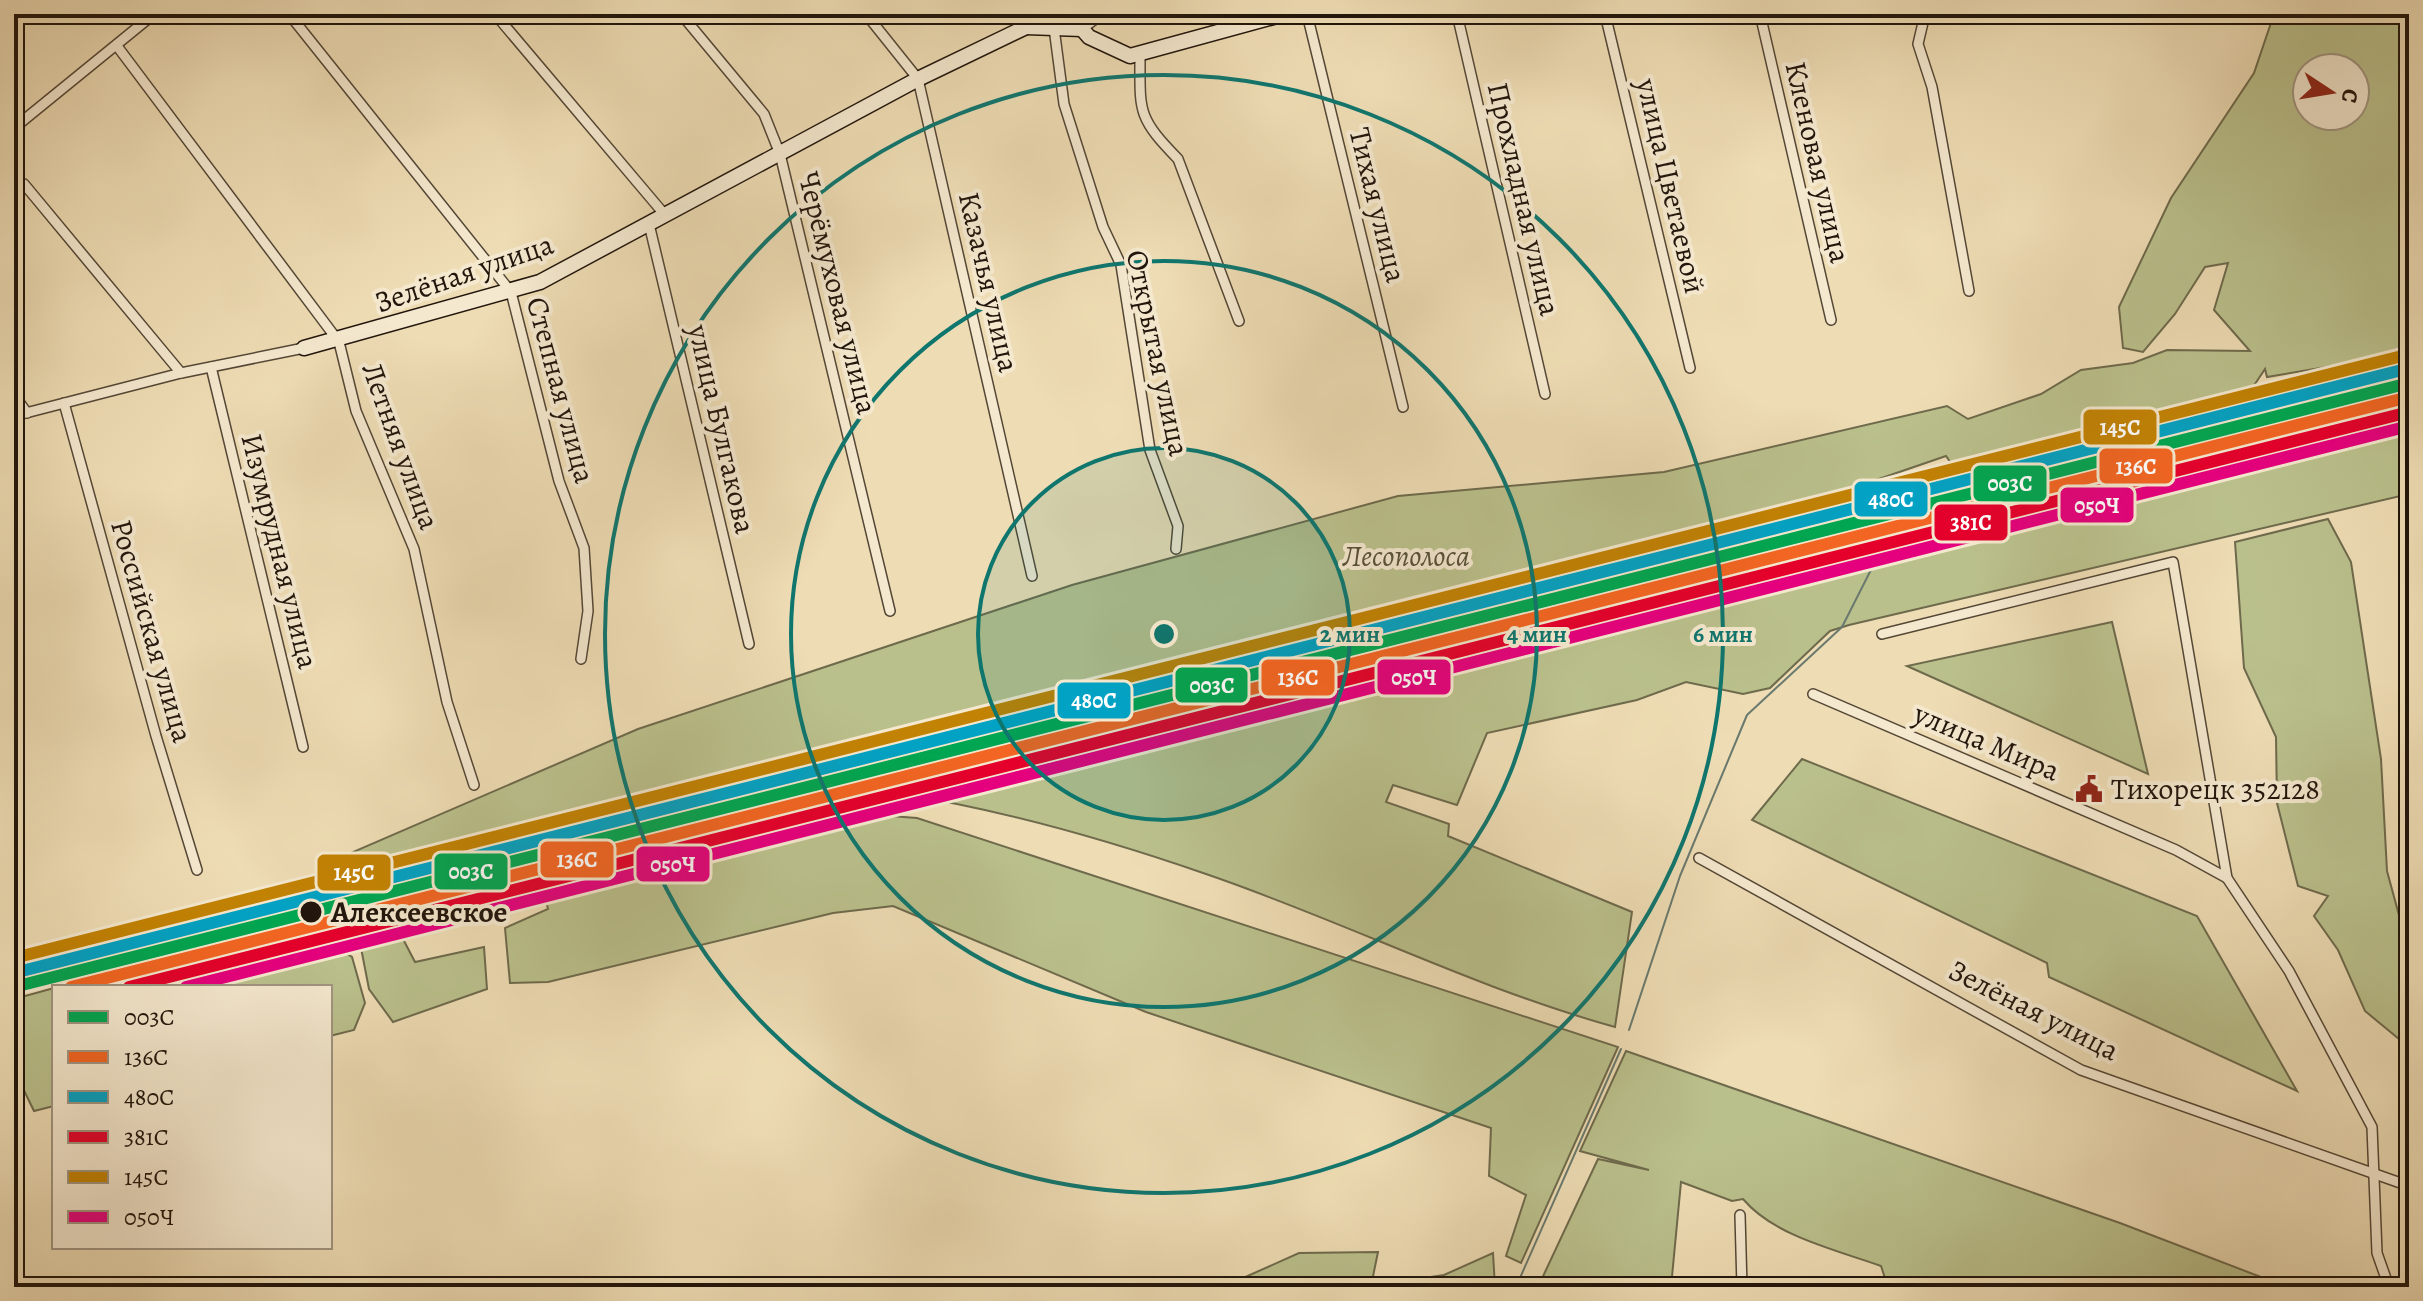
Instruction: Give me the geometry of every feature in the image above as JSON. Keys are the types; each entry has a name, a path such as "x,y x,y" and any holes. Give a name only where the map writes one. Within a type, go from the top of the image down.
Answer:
{"street":[{"path":"14,128 154,14"},
{"name":"Степная улица","path":"289,14 511,292 559,481 584,548 588,611 581,659"},
{"path":"495,14 665,215"},
{"name":"Черёмуховая улица","path":"681,14 764,114 780,154 890,611"},
{"name":"Казачья улица","path":"866,14 918,79 1032,576"},
{"path":"1069,14 1089,37 1135,56 1284,14"},
{"path":"1082,29 1102,14"},
{"name":"Тихая улица","path":"1307,14 1403,407"},
{"name":"Прохладная улица","path":"1457,14 1545,394"},
{"name":"улица Цветаевой","path":"1605,14 1690,368"},
{"name":"Кленовая улица","path":"1760,14 1831,320"},
{"path":"1925,14 1918,44 1932,87 1969,291"},
{"name":"Зелёная улица","path":"14,416 181,373 339,342 540,282 1029,21 1054,28 1082,29"},
{"name":"Открытая улица","path":"1054,28 1064,104 1103,227 1121,265 1150,450 1178,526 1176,549"},
{"name":"Летняя улица","path":"117,46 339,342 356,411 414,549 447,702 474,785"},
{"path":"1135,56 1140,110 1158,139 1178,159 1239,321"},
{"path":"24,184 181,373"},
{"name":"улица Булгакова","path":"649,224 749,644"},
{"name":"Изумрудная улица","path":"211,367 303,747"},
{"path":"14,395 27,413"},
{"name":"Российская улица","path":"64,403 156,736 197,870"},
{"path":"1882,634 2173,562 2227,878 2289,971 2372,1127 2377,1253 2388,1286"},
{"name":"улица Мира","path":"1813,694 2176,850 2227,878"},
{"name":"Зелёная улица","path":"1699,858 2081,1070 2409,1186"},
{"path":"1740,1215 1742,1287"}],"green space":[{"name":"Лесополоса","path":"2274,14 2409,14 2409,353 2267,377 2265,369 2249,393 2194,416 2114,437 1955,469 1946,456 1876,480 1831,504 1647,554 351,887 346,855 638,729 1072,585 1398,496 1664,472 1947,406 1968,419 2041,394 2081,370 2133,363 2167,350 2250,351 2214,310 2228,263 2205,267 2175,314 2143,352 2123,348 2119,307 2171,198 2254,73"},
{"path":"2409,393 2409,494 1849,625 1830,631 1770,688 1743,694 1686,682 1637,700 1487,733 1457,805 1393,785 1386,802 1449,824 1448,836 1632,912 1615,1027 1511,993 1257,892 1168,861 1013,816 895,793 1521,616 1657,610 1665,578 2236,433"},
{"path":"2328,519 2351,562 2381,759 2387,871 2409,952 2409,1070 2405,1044 2365,1011 2338,950 2314,916 2328,896 2298,886 2277,803 2276,737 2244,668 2235,542"},
{"path":"2112,622 2148,774 1907,666"},
{"path":"1802,759 2197,916 2297,1091 2049,977 2047,963 1752,820"},
{"path":"864,814 917,818 1618,1047 1521,1263 1506,1256 1526,1195 1489,1176 1491,1128 1146,1012 893,906 833,913 548,982 510,983 505,928 548,909 537,861 701,829"},
{"path":"389,912 415,962 484,947 487,989 393,1022 369,989 355,917"},
{"path":"286,937 334,946 352,957 365,1003 354,1030 332,1036 332,985 65,985 223,944"},
{"path":"52,989 52,1106 34,1111 14,1070 14,999"},
{"path":"1626,1051 2120,1223 2287,1287 1888,1287 1881,1266 1788,1232 1756,1212 1743,1199 1732,1201 1681,1182 1671,1287 1538,1287 1598,1159 1649,1170 1580,1151"},
{"path":"1378,1252 1371,1286 1444,1275 1493,1253 1495,1287 1223,1287 1299,1253"}],"waterway":[{"path":"1629,1030 1680,876 1747,715 1842,627 1879,554 2006,493 1995,461"},
{"path":"1516,1287 1621,1049"}],"transit line":[{"name":"145С","path":"14,958 2402,356"},
{"name":"480С","path":"14,973 2406,369"},
{"name":"003С","path":"14,987 2409,383"},
{"name":"136С","path":"79,985 2409,397"},
{"name":"381С","path":"137,985 2409,412"},
{"name":"050Ч","path":"194,985 2409,426"}],"place":[{"name":"Тихорецк 352128","path":"2089,789"},
{"name":"Алексеевское","path":"311,912"}]}
